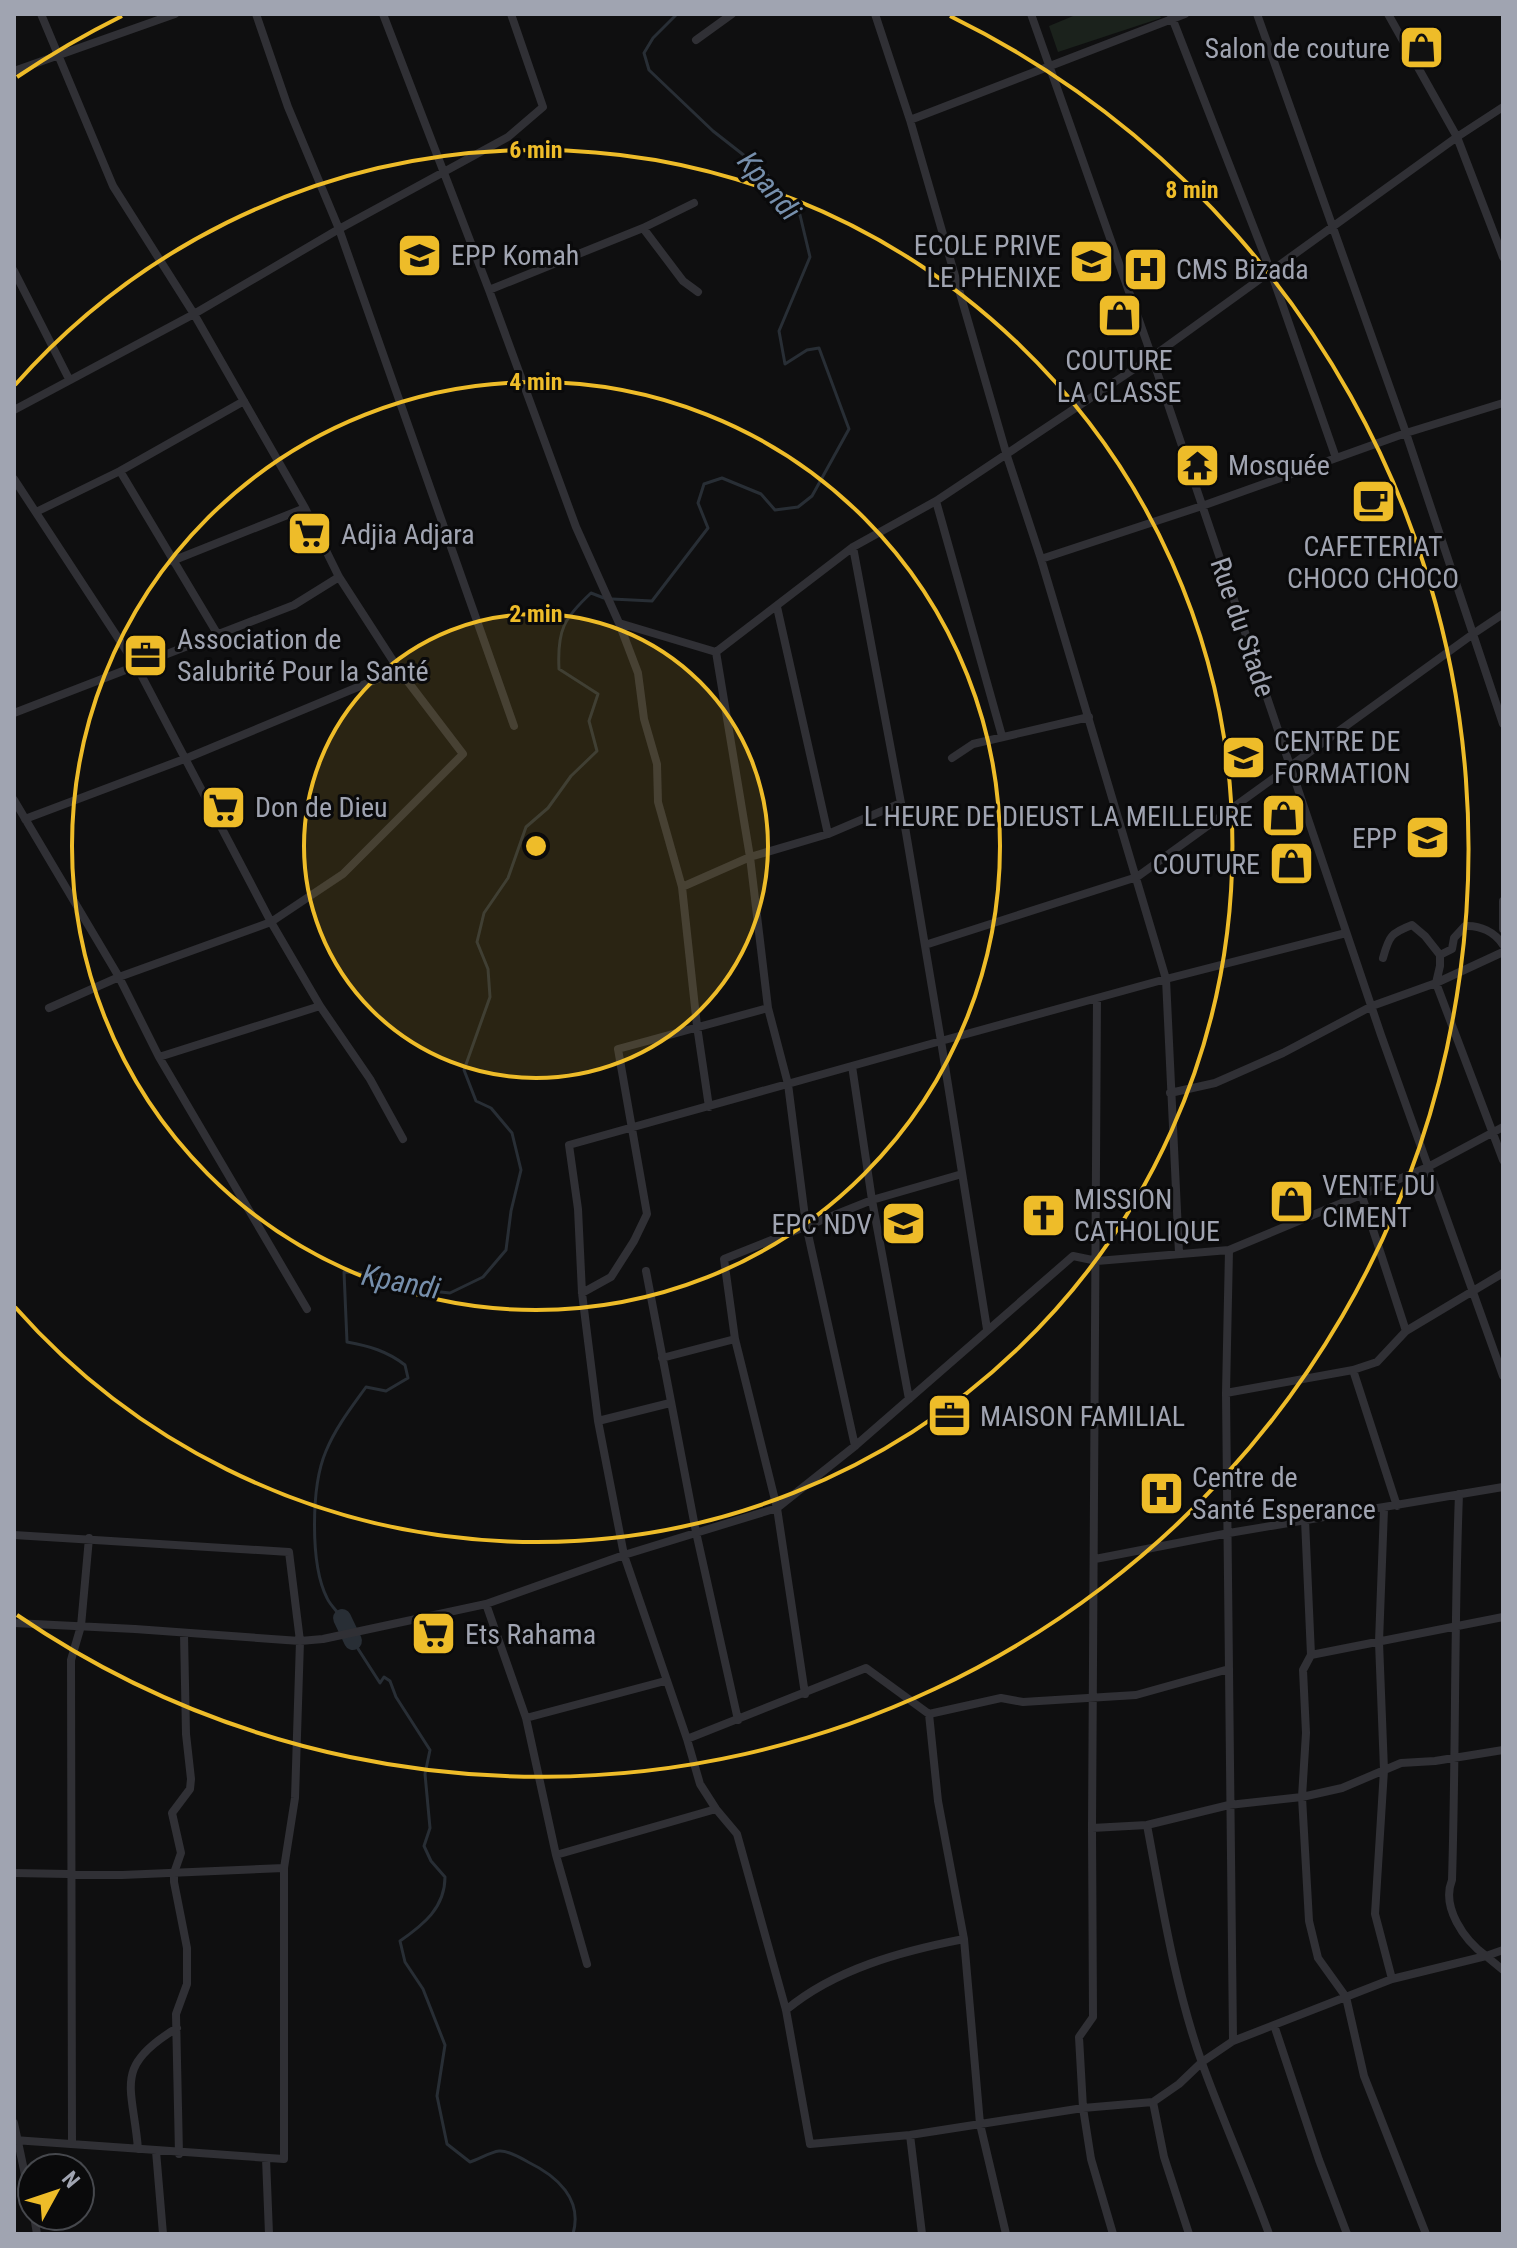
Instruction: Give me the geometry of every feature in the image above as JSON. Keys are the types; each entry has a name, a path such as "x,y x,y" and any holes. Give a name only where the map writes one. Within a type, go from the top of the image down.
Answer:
{"street":[{"path":"41,14 113,186 194,314 305,508 339,577 399,670 463,754 343,874 271,922 119,977 49,1008"},
{"path":"14,71 175,14"},
{"path":"256,14 288,107 339,229 514,726"},
{"path":"383,14 576,527 638,673 644,719 657,764 658,802 682,887 709,1107"},
{"path":"14,410 146,342 339,229 508,137 543,107 511,14"},
{"path":"696,40 732,14"},
{"path":"875,14 910,120 1007,456 1041,559 1166,979 1179,1253"},
{"name":"Rue du Stade","path":"1031,14 1152,357 1346,933 1503,1376"},
{"path":"910,120 1171,16 1185,14"},
{"path":"1257,14 1406,433 1503,724"},
{"path":"1388,14 1457,137 1503,257"},
{"path":"1171,16 1271,272 1336,458"},
{"path":"716,652 853,547 936,501 1007,456 1152,357 1503,107"},
{"path":"489,290 643,228 694,203"},
{"path":"643,228 683,281 698,292"},
{"path":"14,271 69,379"},
{"path":"36,512 120,471 244,401"},
{"path":"1041,559 1202,506 1406,433 1503,403"},
{"path":"120,471 218,635"},
{"path":"14,479 137,667 271,922 320,1006 370,1079 403,1139"},
{"path":"936,501 1002,736"},
{"path":"172,561 305,508"},
{"path":"853,547 901,803 987,1329"},
{"path":"14,713 294,605 339,577"},
{"path":"777,607 828,834"},
{"path":"925,945 1137,877 1503,614"},
{"path":"619,623 716,652"},
{"path":"716,652 750,857 768,1008 788,1084 806,1225 855,1446"},
{"path":"25,819 187,758 399,670"},
{"path":"952,758 965,747 1089,717"},
{"path":"14,800 119,977 159,1057 307,1309"},
{"path":"682,887 750,857 828,834 901,803"},
{"path":"1503,901 1503,929"},
{"path":"1383,958 1389,938 1398,930 1412,925 1440,955 1436,983 1503,1160"},
{"path":"1440,955 1452,949 1454,938 1465,926 1496,934 1503,945"},
{"path":"1346,933 1166,979 569,1145 578,1209 582,1293 598,1421 624,1555 665,1681 700,1784 737,1834 786,2010 810,2144 910,2135 1083,2108 1153,2102 1233,2041 1392,1979 1503,1950"},
{"path":"1170,1093 1215,1083 1283,1053 1372,1006 1436,983 1503,952"},
{"path":"1097,999 1093,2017 1079,2037 1083,2108 1091,2159 1113,2234"},
{"path":"159,1057 320,1006"},
{"path":"582,1293 611,1277 647,1214 618,1049 768,1008"},
{"path":"852,1066 872,1200 909,1399"},
{"path":"14,1623 300,1641 323,1639 486,1604 624,1555 777,1508 855,1446 1073,1256 1097,1261 1229,1250 1428,1167 1503,1127"},
{"path":"805,1694 777,1508 735,1339 724,1259 872,1200 962,1174"},
{"path":"1362,1196 1406,1331"},
{"path":"1229,1250 1226,1393 1233,2041"},
{"path":"646,1271 696,1532 738,1720"},
{"path":"1226,1393 1353,1370 1377,1362 1406,1331 1503,1273"},
{"path":"662,1358 735,1339"},
{"path":"1353,1370 1397,1506"},
{"path":"598,1421 670,1403"},
{"path":"1095,1559 1503,1487"},
{"path":"1459,1494 1454,1628 1452,1880 1447,1891 1449,1908 1468,1938 1503,1970"},
{"path":"1384,1509 1379,1642 1384,1770 1375,1914 1392,1979"},
{"path":"1305,1520 1311,1655 1303,1670 1306,1733 1302,1797 1309,1921 1318,1958 1346,1997 1364,2076 1426,2234"},
{"path":"14,1535 289,1552 300,1641 295,1798 284,1868 284,2159 179,2154 16,2140 14,2123"},
{"path":"72,2143 71,1660 81,1626 89,1538"},
{"path":"486,1604 526,1718 556,1855 587,1964"},
{"path":"1311,1655 1503,1617"},
{"path":"179,2154 176,2014 187,1984 187,1948 174,1873 181,1853 172,1813 190,1789 191,1779 186,1734 184,1634"},
{"path":"687,1739 866,1668 929,1714 938,1801 964,1939 980,2124 1006,2234"},
{"path":"929,1714 1001,1698 1023,1702 1136,1695 1229,1669"},
{"path":"526,1718 665,1681"},
{"path":"1092,1828 1147,1825 1229,1805 1302,1797 1342,1788 1401,1763 1503,1750"},
{"path":"556,1855 716,1809"},
{"path":"1147,1825 1171,1949 1202,2062 1269,2234"},
{"path":"14,1873 174,1873 284,1868"},
{"path":"1458,1964 1466,1954 1468,1938"},
{"path":"786,2010 807,1992 878,1961 913,1949 964,1939"},
{"path":"1274,2025 1347,2234"},
{"path":"138,2149 129,2089 134,2066 151,2044 167,2037 177,2028"},
{"path":"1153,2102 1164,2157 1189,2234"},
{"path":"910,2135 922,2234"},
{"path":"156,2151 163,2234"},
{"path":"266,2158 269,2234"}],"shaded area":[{"path":"1078,14 1159,14 1161,18 1058,52 1049,26"}],"waterway":[{"name":"Kpandi","path":"612,599 652,601 708,528 698,503 704,484 722,478 761,494 775,510 798,507 812,496 849,429 819,348 807,350 785,364 779,331 810,257 800,215 764,171 713,131 649,70 644,53 653,38 677,14"},
{"name":"Kpandi","path":"342,1618 330,1603 321,1583 315,1546 315,1504 321,1466 334,1434 366,1387 386,1391 408,1378 405,1365 391,1356 347,1342 344,1272 383,1274 413,1289 450,1293 483,1277 506,1250 521,1170 512,1133 491,1108 476,1101 464,1070 490,997 488,969 477,942 484,913 508,878 526,827 548,808 571,776 597,751 589,721 598,694 559,669 559,644 564,626 574,610 591,593 604,598"},
{"path":"342,1618 353,1641"},
{"path":"353,1641 380,1683 384,1677 390,1681 396,1697 430,1750 425,1774 430,1828 424,1846 431,1861 445,1877 444,1888 431,1915 400,1941 405,1962 423,1989 445,2045 437,2096 447,2144 470,2162 503,2151 549,2174 571,2200 575,2221 573,2234"}],"place":[{"name":"Salon de couture","path":"1421,48"},
{"name":"EPP Komah","path":"420,255"},
{"name":"ECOLE PRIVE LE PHENIXE","path":"1092,261"},
{"name":"CMS Bizada","path":"1145,269"},
{"name":"COUTURE LA CLASSE","path":"1119,316"},
{"name":"Mosquée","path":"1197,465"},
{"name":"CAFETERIAT CHOCO CHOCO","path":"1373,502"},
{"name":"Adjia Adjara","path":"310,534"},
{"name":"Association de Salubrité Pour la Santé","path":"146,655"},
{"name":"CENTRE DE FORMATION","path":"1243,757"},
{"name":"Don de Dieu","path":"224,807"},
{"name":"L HEURE DE DIEUST LA MEILLEURE","path":"1284,816"},
{"name":"EPP","path":"1428,838"},
{"name":"COUTURE","path":"1291,864"},
{"name":"VENTE DU CIMENT","path":"1291,1201"},
{"name":"MISSION CATHOLIQUE","path":"1043,1215"},
{"name":"EPC NDV","path":"903,1224"},
{"name":"MAISON FAMILIAL","path":"949,1416"},
{"name":"Centre de Santé Esperance","path":"1161,1493"},
{"name":"Ets Rahama","path":"434,1634"}]}
